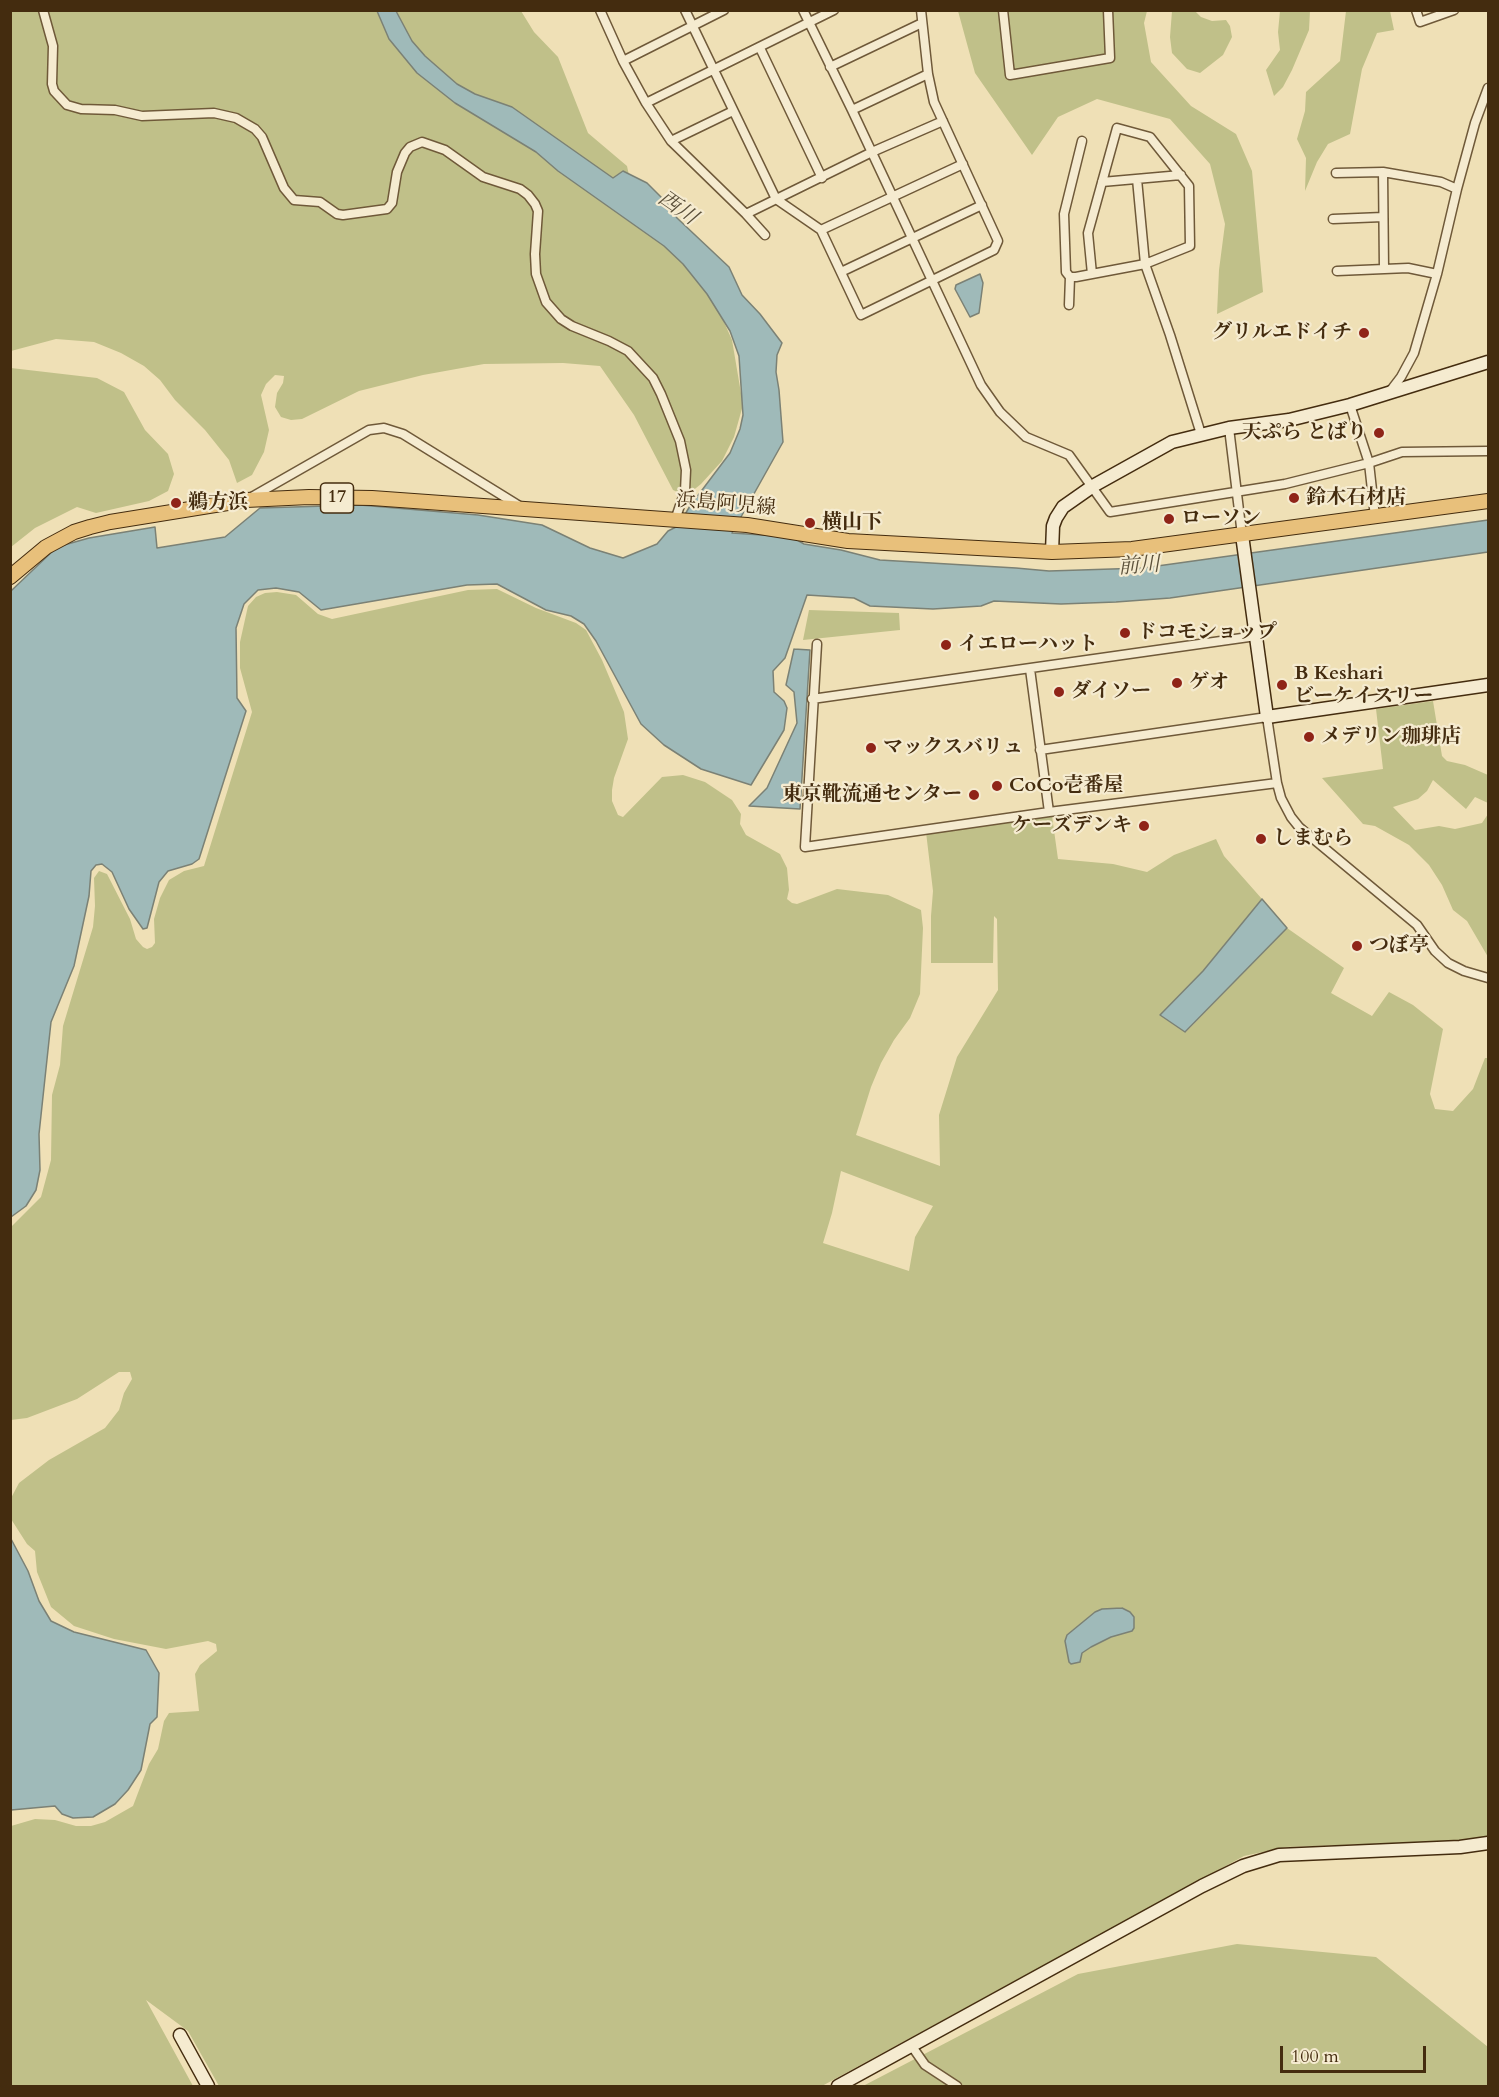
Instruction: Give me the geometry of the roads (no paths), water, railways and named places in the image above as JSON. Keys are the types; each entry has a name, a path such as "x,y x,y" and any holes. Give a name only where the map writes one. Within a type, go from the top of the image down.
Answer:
{"main road":[{"name":"浜島阿児線","path":"10,577 46,547 74,532 110,522 246,500 309,497 372,498 747,525 848,541 1052,552 1132,549 1243,540 1375,517 1488,501"}],"street":[{"path":"43,10 53,46 52,84 54,91 67,105 81,109 115,110 142,116 214,113 236,118 255,129 262,137 284,188 294,200 320,202 343,215 383,211 392,203 397,172 405,153 410,147 422,142 444,150 483,177 520,189 528,195 538,211 536,274 546,302 561,319 572,326 628,351 647,371 661,394 680,441 686,470 685,490 677,520"},
{"path":"685,10 776,200 821,230 861,315 994,250 998,241 934,102 928,74 921,10"},
{"path":"623,61 724,10"},
{"path":"803,10 981,385 1000,412 1026,437 1069,455 1110,512 1285,484 1369,463 1402,452 1488,451"},
{"path":"646,103 834,10"},
{"path":"1002,10 1010,75 1110,58 1108,10"},
{"path":"1416,10 1420,22 1454,10"},
{"path":"602,11 623,61 646,103 671,141 765,235"},
{"path":"830,67 922,23"},
{"path":"760,48 822,178"},
{"path":"852,110 928,74"},
{"path":"1388,394 1414,352 1437,274 1475,123 1488,88"},
{"path":"671,141 733,111"},
{"path":"746,214 872,152 943,121"},
{"path":"1070,277 1092,274 1145,264 1190,246 1189,186 1150,136 1117,128 1088,232 1092,274"},
{"path":"1069,305 1070,277 1066,272 1064,214 1082,141"},
{"path":"821,230 963,164"},
{"path":"1336,173 1383,172 1441,182 1457,189"},
{"path":"1383,172 1384,269"},
{"path":"1102,182 1181,175"},
{"path":"1137,179 1145,264 1201,435"},
{"path":"841,272 982,205"},
{"path":"1333,219 1383,217"},
{"path":"1337,271 1408,268 1437,274"},
{"path":"1052,552 1053,526 1064,507 1093,486 1172,442 1229,428 1289,420 1350,405 1488,362"},
{"path":"1350,405 1369,463 1375,517"},
{"path":"246,500 369,430 384,428 404,434 526,510"},
{"path":"1229,428 1267,717 1277,783 1285,807 1299,827 1417,925 1435,951 1448,963 1464,971 1488,978"},
{"path":"812,699 1256,636"},
{"path":"817,644 805,847 1049,812 1277,783"},
{"path":"1030,669 1049,812"},
{"path":"1040,750 1488,685"},
{"path":"838,2086 1202,1886 1243,1866 1279,1855 1460,1847 1488,1843"},
{"path":"180,2035 208,2086"},
{"path":"911,2045 925,2065 957,2086"}],"water":[{"path":"377,11 396,11 412,41 425,56 457,84 475,94 512,107 613,178 623,171 647,183 668,204 677,218 729,267 742,295 782,343 777,355 776,372 783,442 732,533 792,537 804,544 880,560 1049,571 1143,568 1488,520 1488,552 1170,598 1116,602 1061,604 994,601 981,606 933,609 870,606 854,598 807,595 785,658 773,671 774,692 784,701 787,708 784,730 751,785 701,769 664,745 641,724 596,641 584,624 571,616 546,610 497,584 467,585 321,610 299,592 276,588 258,590 244,604 236,628 237,698 246,711 199,859 192,864 168,871 159,882 147,928 143,929 129,909 112,872 102,864 96,865 91,871 89,896 74,966 51,1022 39,1134 40,1170 36,1190 26,1206 11,1217 10,592 57,547 89,538 155,527 157,548 225,537 260,508 360,505 478,515 542,525 590,548 623,558 657,544 668,531 678,526 690,506 730,453 740,429 743,415 739,356 730,331 707,294 683,264 664,246 558,171 536,152 455,103 417,73 389,39"},
{"path":"980,274 983,283 979,313 970,317 955,289 956,285"},
{"path":"794,649 810,650 800,809 749,806 767,788 797,723 794,692 786,685"},
{"path":"1262,899 1287,928 1185,1032 1160,1015 1203,971"},
{"path":"10,1537 28,1571 39,1601 51,1621 74,1632 146,1650 159,1673 157,1717 150,1724 141,1770 128,1790 115,1804 93,1817 73,1818 62,1814 55,1806 11,1810"},
{"path":"1122,1608 1134,1617 1132,1631 1111,1637 1091,1647 1082,1653 1080,1662 1071,1664 1065,1641 1067,1635 1095,1612 1102,1609"}],"place":[{"name":"グリルエドイチ","path":"1364,333"},
{"name":"天ぷら とばり","path":"1379,433"},
{"name":"鈴木石材店","path":"1294,498"},
{"name":"鵜方浜","path":"176,503"},
{"name":"ローソン","path":"1169,519"},
{"name":"横山下","path":"810,523"},
{"name":"ドコモショップ","path":"1125,633"},
{"name":"イエローハット","path":"946,645"},
{"name":"ゲオ","path":"1177,683"},
{"name":"B Keshari ビーケイスリー","path":"1282,685"},
{"name":"ダイソー","path":"1059,692"},
{"name":"メデリン珈琲店","path":"1309,737"},
{"name":"マックスバリュ","path":"871,748"},
{"name":"CoCo壱番屋","path":"997,786"},
{"name":"東京靴流通センター","path":"974,795"},
{"name":"ケーズデンキ","path":"1144,826"},
{"name":"しまむら","path":"1261,839"},
{"name":"つぼ亭","path":"1357,946"}],"water label":[{"name":"西川","path":"677,209"},
{"name":"前川","path":"1139,567"}]}
